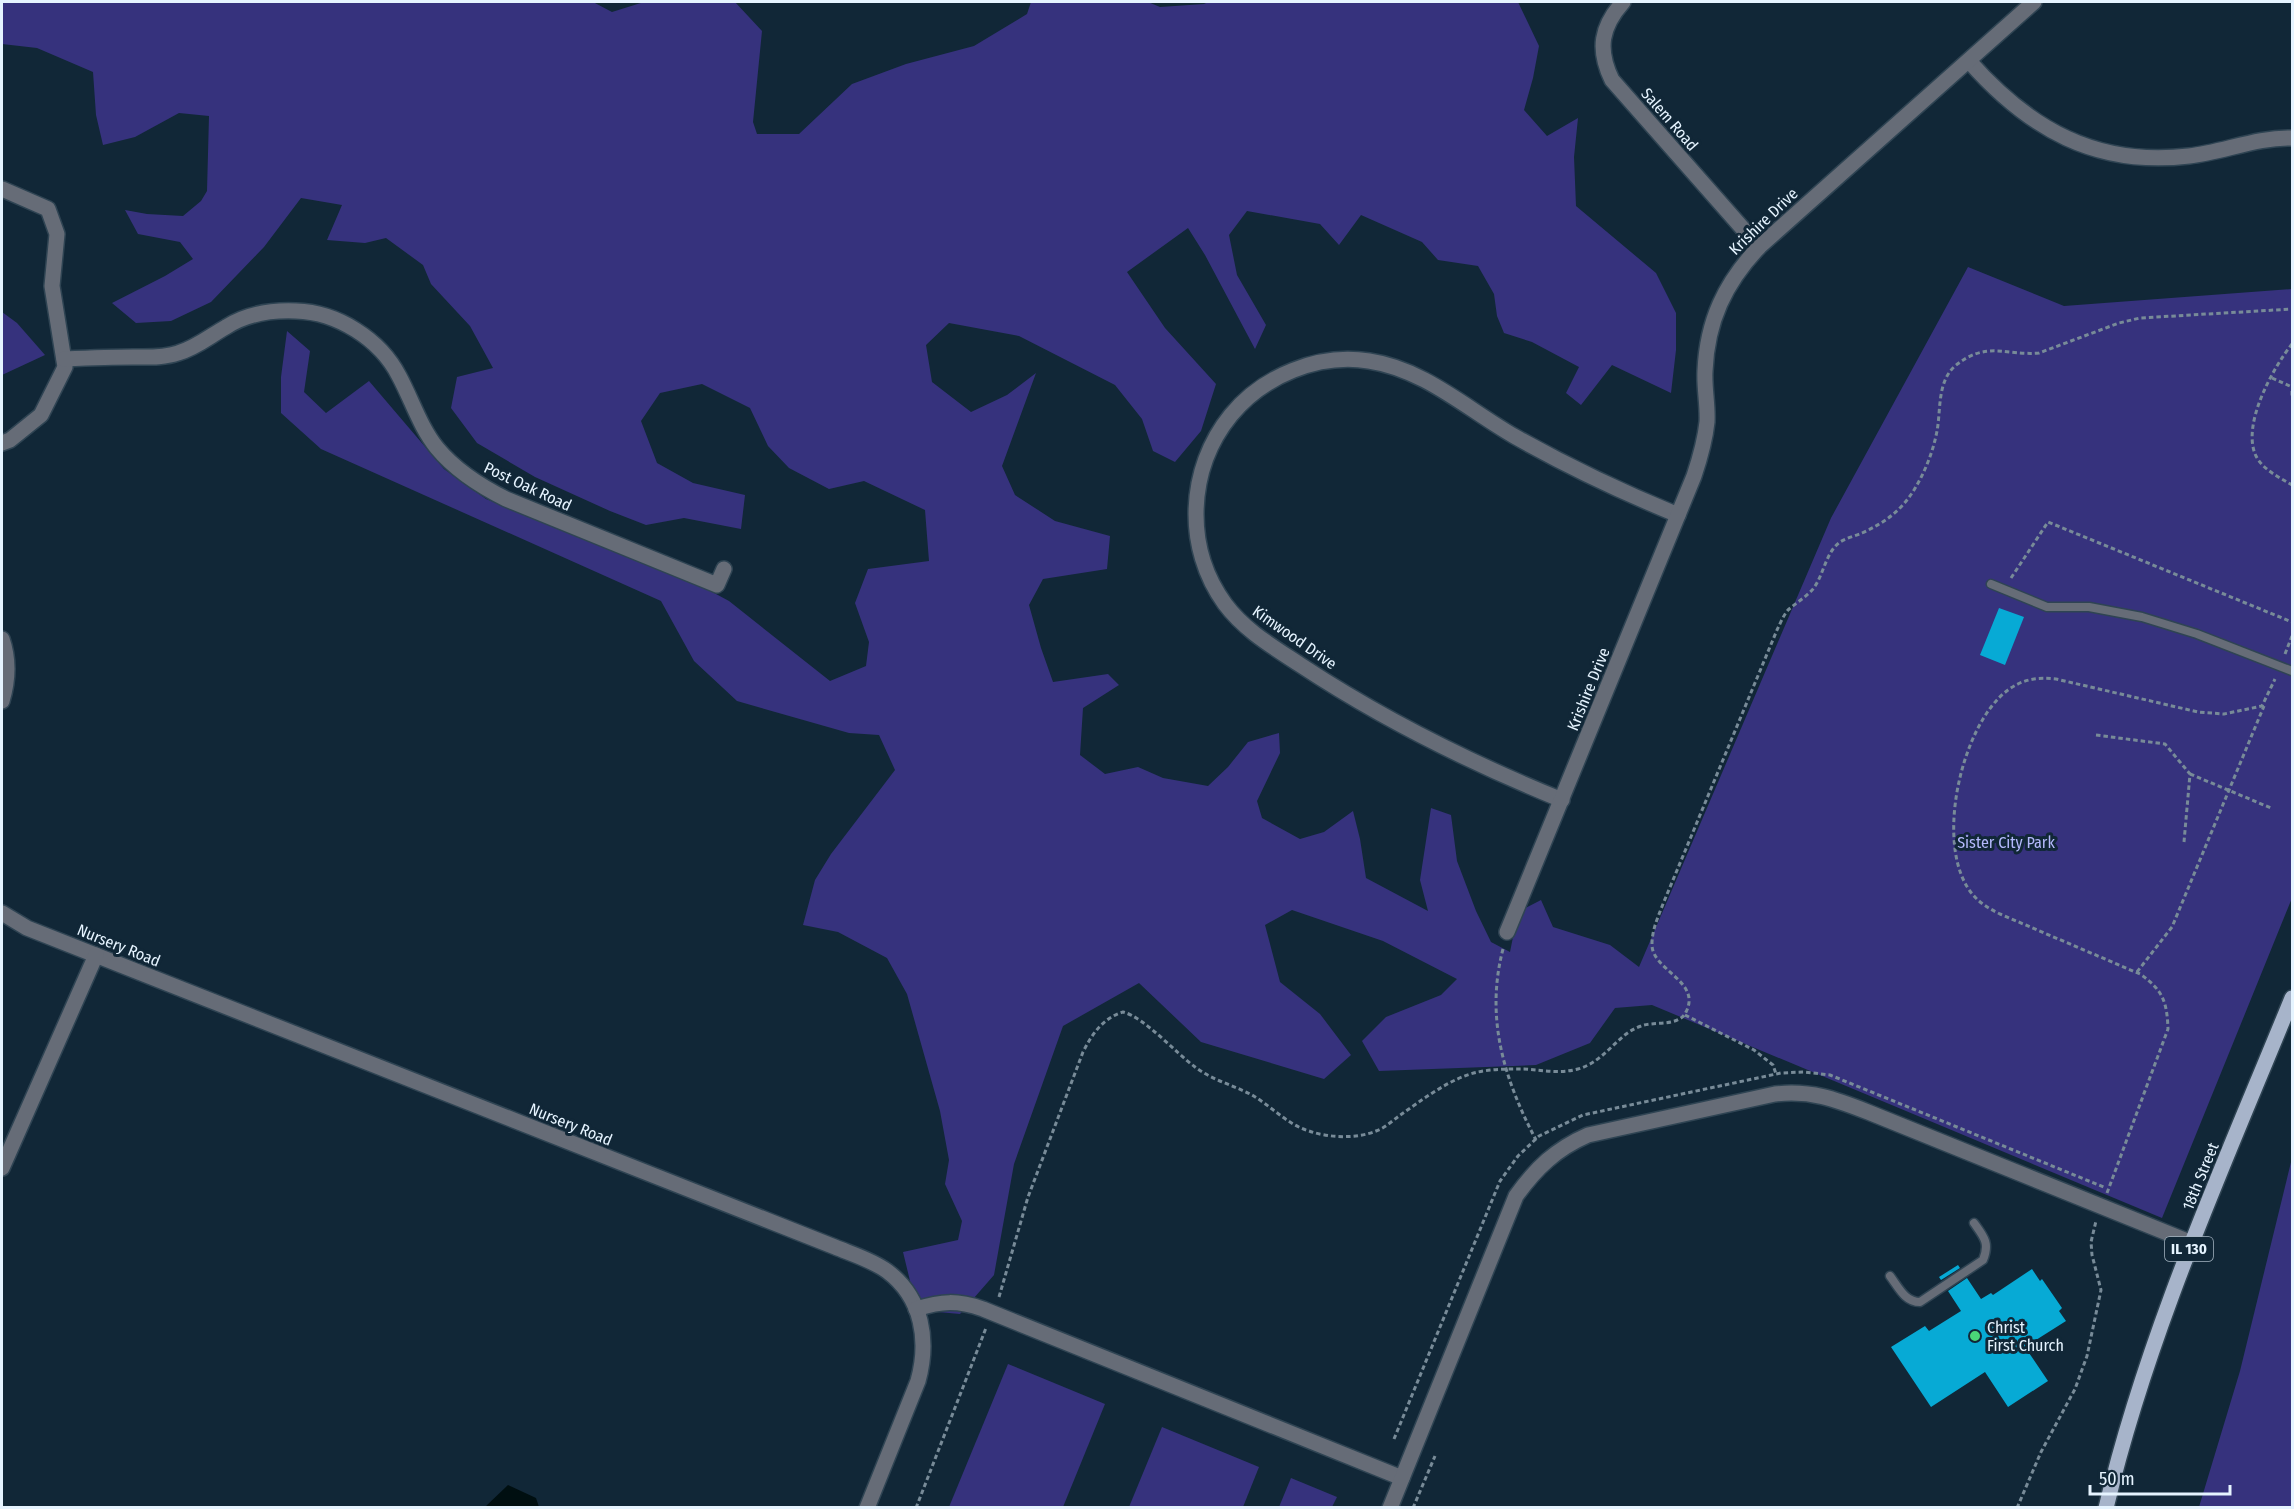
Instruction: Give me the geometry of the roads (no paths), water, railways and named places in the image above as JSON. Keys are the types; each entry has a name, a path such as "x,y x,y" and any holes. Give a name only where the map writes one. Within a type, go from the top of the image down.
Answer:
{"main road":[{"name":"18th Street","path":"2106,1508 2142,1378 2192,1244 2292,998"}],"street":[{"name":"Salem Road","path":"1623,2 1612,15 1604,31 1602,50 1612,80 1759,247"},
{"name":"Krishire Drive","path":"1507,932 1703,449 1707,421 1705,373 1707,341 1715,312 1727,287 1742,264 1759,247 2034,2"},
{"path":"1969,61 2011,105 2064,138 2092,148 2124,155 2159,158 2191,156 2251,142 2292,138"},
{"path":"2,189 48,209 57,234 52,286 66,367 41,416 10,440 2,443"},
{"name":"Post Oak Road","path":"64,358 176,354 195,347 249,316 272,311 297,311 322,315 347,325 367,338 384,354 399,375 420,422 437,448 458,470 482,487 506,500 717,585 724,569"},
{"name":"Kimwood Drive","path":"1562,800 1464,757 1395,722 1330,684 1263,640 1242,623 1225,604 1201,556 1196,503 1200,475 1209,450 1222,426 1238,406 1276,378 1314,363 1365,360 1414,374 1489,422 1549,456 1609,486 1678,515"},
{"path":"2,639 7,666 6,687 2,701"},
{"name":"Nursery Road","path":"2,913 27,928 96,956 865,1259 887,1271 903,1286 916,1308 921,1321 924,1342 923,1362 918,1382 867,1508"},
{"path":"2,1168 96,956"},
{"path":"1390,1508 1516,1197 1530,1176 1548,1158 1588,1135 1775,1094 1794,1092 1815,1094 1858,1108 2192,1244"},
{"path":"916,1308 942,1302 966,1303 1402,1478"}],"lane":[{"path":"1991,584 2047,607 2089,607 2142,617 2197,634 2292,671"},
{"path":"1890,1276 1906,1298 1912,1302 1920,1302 1983,1260 1987,1251 1985,1240 1974,1223"}],"place":[{"name":"Christ First Church","path":"1975,1336"}],"park label":[{"name":"Sister City Park","path":"2006,842"}]}
